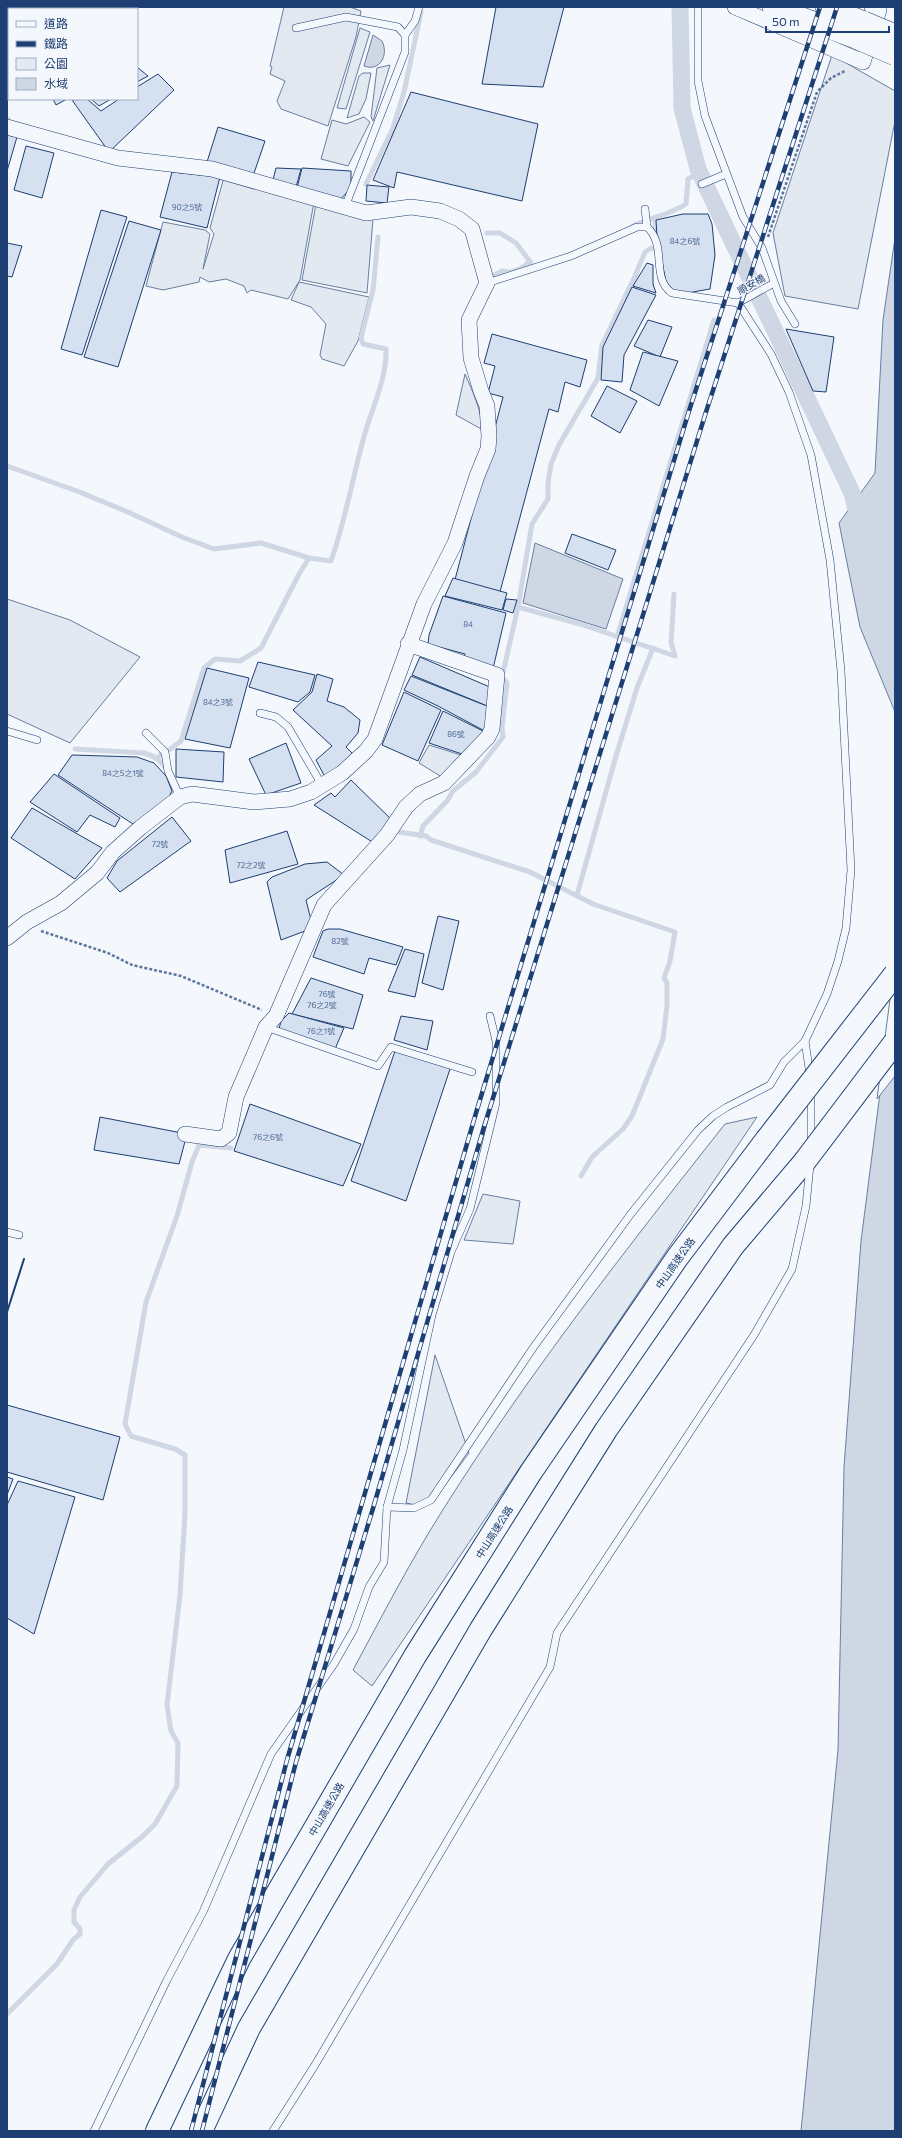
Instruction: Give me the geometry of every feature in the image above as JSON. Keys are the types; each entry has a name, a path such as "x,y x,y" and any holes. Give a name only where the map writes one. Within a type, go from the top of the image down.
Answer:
{"highway":[{"name":"中山高速公路","path":"157,2131 239,1959 415,1656 531,1472 677,1258 895,974"},
{"path":"201,2131 250,2028 485,1622 606,1430 733,1246 805,1161 895,1042"}],"street":[{"path":"735,7 862,62 879,10 865,23"},
{"path":"773,7 865,23 895,55"},
{"path":"826,7 895,35"},
{"path":"7,127 118,158 212,169 366,213 411,207 440,211 459,218 472,229 487,283 469,320 471,358 487,406 489,436 488,449 477,476 455,543 424,604 408,644 375,739 366,751 342,773 311,792 290,799 254,802 192,794 180,797 140,828 113,852 97,873 61,903 27,922 7,938"},
{"path":"185,1134 221,1139 229,1133 236,1097 324,905 387,835 406,807 420,794 444,783 482,744 492,729 497,675 408,644"}],"lane":[{"path":"345,207 405,52 405,35 415,21 419,7"},
{"path":"698,7 698,81 705,116 742,217 762,248 781,300 795,324"},
{"path":"296,28 346,17 398,27 405,35"},
{"path":"702,184 726,174"},
{"path":"645,209 647,227"},
{"path":"387,1508 414,1508 431,1500 533,1348 630,1215 698,1130 727,1107 770,1085 784,1062 805,1041 827,994 838,961 846,928 851,870 841,671 830,560 811,456 789,392 771,354 738,303 672,293 664,288 661,280 659,248 654,233 647,227 637,227 571,256 487,283"},
{"name":"順安橋","path":"738,303 774,283"},
{"path":"260,712 276,717 288,727 322,785"},
{"path":"7,731 37,740"},
{"path":"146,733 165,752 168,771 180,797"},
{"path":"94,2131 167,1980 203,1912 271,1754 334,1664 354,1628 369,1587 384,1562 387,1508 403,1450 432,1315 451,1252 470,1210 496,1103 496,1042 490,1016"},
{"path":"271,1022 378,1066 391,1047 472,1072"},
{"path":"273,2131 316,2065 550,1667 557,1633 754,1335 792,1270 806,1206 812,1142 810,1076 805,1041"},
{"path":"7,1232 19,1235"}],"path":[{"path":"762,248 769,234 817,92 831,78 862,62"},
{"path":"27,922 40,931 108,953 132,965 181,976 271,1022"}],"green space":[{"path":"360,28 370,32 346,109 337,108"},
{"path":"832,55 895,91 895,121 858,309 785,296 773,233"},
{"path":"390,65 373,121 371,117 377,68"},
{"path":"363,73 371,73 366,99 359,114 347,118 359,76"},
{"path":"364,117 370,122 348,166 321,159 332,120 346,124"},
{"path":"224,177 314,202 300,280 288,299 251,290 247,293 244,286 226,279 209,282 200,277 199,282 163,290 146,286 163,222 205,230 210,234 203,269 214,234 210,228"},
{"path":"316,204 373,219 367,293 302,280"},
{"path":"299,282 369,297 358,341 344,366 322,359 320,355 326,324 311,307 291,300"},
{"path":"465,374 479,408 483,430 456,415"},
{"path":"7,599 70,620 140,657 70,743 7,714"},
{"path":"429,745 474,759 450,782 419,763"},
{"path":"757,1117 372,1686 353,1670 420,1548 476,1458 544,1360 615,1264 725,1124"},
{"path":"483,1194 520,1201 513,1244 464,1240"},
{"path":"435,1355 469,1453 436,1497 420,1506 406,1503"}],"shaded area":[{"path":"284,7 350,7 361,11 356,37 328,126 281,109 277,101 285,81 270,74 272,67 270,66"}],"water":[{"path":"373,35 382,41 384,46 384,57 375,67 364,66"},
{"path":"895,238 895,712 860,627 839,523 875,473 883,320"},
{"path":"535,543 623,579 606,629 523,603"},
{"path":"895,976 895,2131 801,2131 838,1750 844,1467 861,1241"}],"pier":[{"path":"895,974 895,1076 877,1099 893,976"}],"building":[{"path":"67,7 126,7 126,8 66,8"},
{"path":"496,7 564,7 543,87 482,84"},
{"path":"138,68 148,76 138,81"},
{"path":"158,74 174,90 109,152 72,100 88,100 101,111 118,100 138,100 138,86"},
{"path":"411,92 538,124 522,201 397,172 394,188 373,180"},
{"path":"54,100 65,100 56,105"},
{"path":"92,100 109,100 99,106"},
{"path":"218,127 265,141 252,179 206,165"},
{"path":"7,135 17,137 7,171"},
{"path":"26,146 54,153 42,198 14,190"},
{"path":"276,168 301,169 295,191 272,184"},
{"path":"302,168 351,171 351,188 339,201 296,192"},
{"path":"172,172 220,177 207,228 160,217"},
{"path":"367,185 389,187 387,203 366,201"},
{"path":"101,210 127,217 82,355 61,349"},
{"path":"683,214 708,214 712,224 715,255 710,289 676,295 666,282 657,236 656,220"},
{"path":"129,221 161,230 118,367 84,357"},
{"path":"7,243 22,246 12,277 7,276"},
{"path":"647,263 653,265 653,284 656,293 633,286"},
{"path":"632,287 656,295 624,355 622,382 601,380 603,347"},
{"path":"648,320 672,327 660,357 634,346"},
{"path":"786,329 834,337 826,392 813,391"},
{"path":"492,334 587,360 580,387 565,382 558,412 549,409 497,603 452,591 503,397 488,393 495,366 484,363"},
{"path":"643,352 678,361 659,406 630,390"},
{"path":"607,386 637,401 620,433 591,416"},
{"path":"572,534 616,550 608,570 565,553"},
{"path":"453,578 507,593 502,610 445,596"},
{"path":"443,596 506,613 492,673 462,662 465,654 428,644 429,635"},
{"path":"506,599 517,600 513,613 503,610"},
{"path":"420,657 499,691 497,710 412,675"},
{"path":"258,662 315,675 310,692 298,702 249,687"},
{"path":"207,668 249,678 230,748 185,739"},
{"path":"317,674 333,679 327,701 344,707 360,720 358,733 346,747 356,757 325,777 316,760 332,746 293,710 312,692"},
{"path":"411,676 497,710 494,736 438,706 404,690"},
{"path":"404,692 441,710 418,761 382,745"},
{"path":"443,711 491,735 474,758 429,743"},
{"path":"286,743 301,783 266,795 249,759"},
{"path":"176,749 224,752 223,782 176,777"},
{"path":"72,755 137,757 154,763 166,776 172,791 166,803 136,826 58,775"},
{"path":"54,774 120,818 115,827 90,815 77,832 30,802"},
{"path":"351,780 395,823 377,845 314,805 331,793 335,797"},
{"path":"32,808 102,848 75,879 11,838"},
{"path":"172,817 191,841 120,892 107,878 117,861"},
{"path":"287,831 298,864 230,883 225,850"},
{"path":"327,862 344,875 306,900 313,928 281,940 267,882 272,877 305,864"},
{"path":"438,916 459,921 443,990 422,983"},
{"path":"328,929 340,929 403,947 396,965 369,958 364,974 313,957 323,931"},
{"path":"405,949 424,954 415,997 388,991"},
{"path":"311,978 363,995 353,1029 292,1014"},
{"path":"289,1013 344,1028 335,1049 279,1029 281,1021"},
{"path":"401,1016 433,1021 427,1050 394,1040"},
{"path":"396,1048 451,1066 406,1201 351,1181"},
{"path":"250,1104 361,1144 343,1186 234,1151"},
{"path":"100,1117 187,1134 179,1164 94,1150"},
{"path":"7,1405 120,1437 103,1500 7,1472"},
{"path":"7,1477 13,1479 7,1495"},
{"path":"18,1481 75,1497 34,1634 7,1618 7,1505"}],"waterway":[{"path":"680,7 682,108 698,169 852,493 860,525"},
{"path":"366,184 393,128 404,92 421,12"},
{"path":"633,226 674,211 686,204 688,179 700,172"},
{"path":"655,218 656,249 651,248 645,252 602,345 598,378 559,445 551,464 548,483 548,499 532,524 518,607 580,624 675,656 671,642 674,594"},
{"path":"487,233 500,233 516,243 531,263"},
{"path":"158,759 162,752 169,750 181,741 204,668 215,659 240,661 261,648 299,574 309,558 331,561 341,529 365,433 382,381 386,360 386,349 363,344 361,338 373,290 378,237"},
{"path":"488,279 502,271 510,272 517,270 529,262"},
{"path":"617,637 714,320"},
{"path":"7,466 77,491 128,512 182,537 214,549 261,543 309,558"},
{"path":"420,836 423,826 447,801 453,791 476,772 503,737 502,727 507,683 502,677 518,607"},
{"path":"577,895 616,756 637,688 653,648"},
{"path":"75,749 144,753 157,759 167,770"},
{"path":"399,832 426,836 431,840 530,872 593,904 675,932 670,961 664,978 667,983 667,1005 663,1039 632,1116 623,1129 592,1157 581,1176"},
{"path":"7,2014 57,1964 73,1940 80,1934 80,1929 74,1922 74,1910 80,1897 108,1864 143,1836 155,1824 177,1786 178,1743 171,1731 167,1705 180,1595 185,1513 185,1455 175,1449 131,1436 125,1424 146,1302 177,1216 192,1162 199,1145 231,1148"}],"railway":[{"path":"191,2131 287,1760 476,1113 689,411 820,7"},
{"path":"202,2131 296,1762 374,1505 484,1127 706,412 837,7"}],"wall":[{"path":"7,1312 24,1259"}]}
